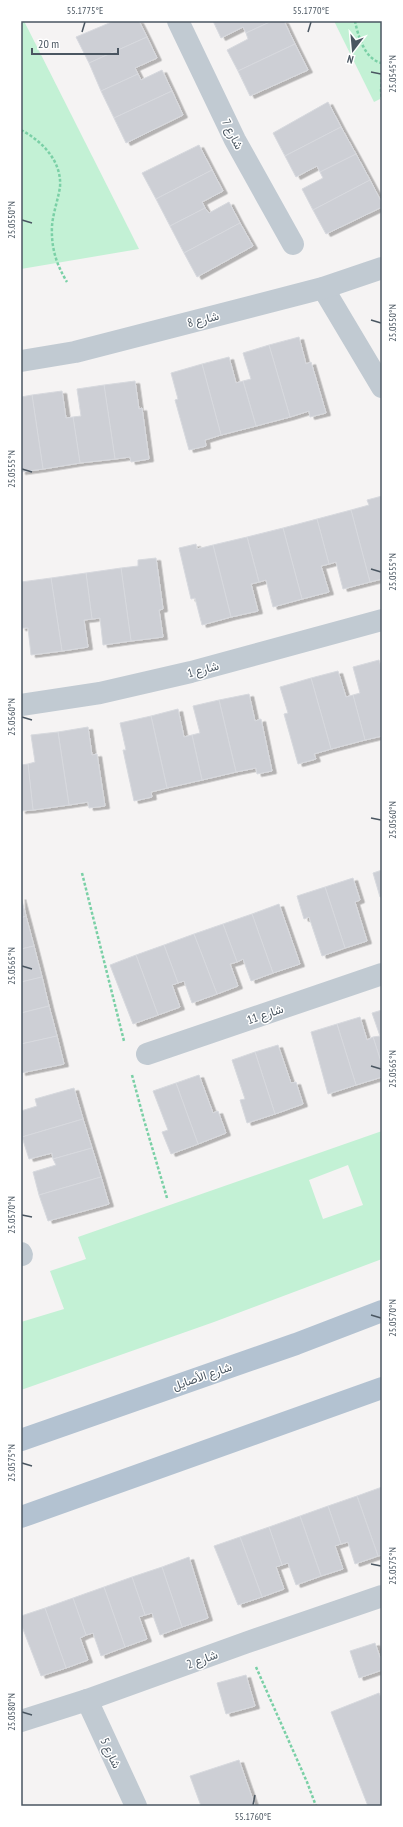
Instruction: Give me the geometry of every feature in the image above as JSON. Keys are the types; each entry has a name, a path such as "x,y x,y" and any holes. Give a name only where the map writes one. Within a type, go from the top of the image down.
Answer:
{"main road":[{"name":"شارع الأصايل","path":"21,1440 296,1344 382,1311"},
{"path":"21,1517 382,1388"}],"street":[{"name":"شارع 7","path":"178,21 236,140 294,244"},
{"name":"شارع 8","path":"21,361 75,352 323,288 382,268"},
{"path":"323,288 382,387"},
{"name":"شارع 1","path":"21,705 100,694 191,672 382,620"},
{"name":"شارع 11","path":"147,1054 382,974"},
{"name":"شارع 2","path":"21,1721 87,1700 245,1643 382,1596"},
{"name":"شارع 5","path":"87,1700 136,1806"}],"path":[{"path":"355,21 358,36 366,50 377,62 382,63"},
{"path":"382,74 382,100"},
{"path":"21,130 48,150 58,173 60,185 52,224 52,239 57,261 67,282"},
{"path":"82,873 124,1044"},
{"path":"132,1074 167,1198"},
{"path":"245,1643 307,1782 316,1806"}],"green space":[{"path":"21,21 24,21 139,249 21,269"},
{"path":"334,21 382,21 382,98 374,102"},
{"path":"382,1131 382,1259 214,1322 21,1390 21,1322 64,1309 50,1271 86,1259 78,1237","holes":["348,1165 363,1205 323,1219 309,1180"]}],"building":[{"path":"114,21 139,21 147,37 89,63 76,37"},
{"path":"213,21 272,21 246,33 243,27 221,38"},
{"path":"272,21 284,21 295,44 238,71 227,50 248,39 246,33"},
{"path":"147,37 157,58 135,68 138,74 101,91 89,63"},
{"path":"295,44 308,70 250,96 238,71"},
{"path":"162,70 172,91 114,118 101,91 138,74 141,80"},
{"path":"172,91 183,115 126,143 114,118"},
{"path":"328,102 341,127 285,156 273,133"},
{"path":"341,127 356,154 320,172 317,166 296,177 285,156"},
{"path":"199,145 212,170 156,199 142,173"},
{"path":"356,154 370,180 313,210 302,189 323,178 320,172"},
{"path":"212,170 223,191 202,202 205,208 170,226 156,199"},
{"path":"370,180 382,203 382,207 326,234 313,210"},
{"path":"229,202 240,223 184,253 170,226 205,208 209,213"},
{"path":"240,223 253,246 197,277 184,253"},
{"path":"299,337 306,364 311,362 326,413 310,417 309,411 290,417 269,345"},
{"path":"269,345 290,417 256,426 243,381 251,379 243,353"},
{"path":"229,357 236,383 243,381 256,426 221,435 202,364"},
{"path":"202,364 221,435 205,440 206,446 189,450 175,400 178,399 171,373"},
{"path":"135,381 139,409 142,408 149,459 131,462 130,457 115,459 104,385"},
{"path":"104,385 115,459 80,463 73,417 81,416 77,389"},
{"path":"62,391 66,418 73,417 80,463 43,469 32,395"},
{"path":"32,395 43,469 21,472 21,397"},
{"path":"382,496 382,579 370,582 351,510 369,505 367,500"},
{"path":"351,510 370,582 343,589 336,562 329,564 317,519"},
{"path":"317,519 329,564 321,566 329,592 302,599 283,528"},
{"path":"283,528 302,599 273,607 266,580 259,582 247,537"},
{"path":"247,537 259,582 251,584 258,611 231,617 213,545"},
{"path":"196,544 197,549 213,545 231,617 202,625 195,598 191,599 179,548"},
{"path":"156,558 163,609 159,610 163,637 131,641 121,568 138,566 138,560"},
{"path":"121,568 131,641 103,645 100,618 92,619 86,573"},
{"path":"86,573 92,619 84,620 88,647 62,651 51,578"},
{"path":"51,578 62,651 31,655 28,628 21,628 21,582"},
{"path":"379,660 382,671 382,736 365,740 353,695 360,693 353,667"},
{"path":"338,671 346,697 353,695 365,740 331,749 311,678"},
{"path":"311,678 331,749 314,754 316,759 298,764 284,714 288,713 280,687"},
{"path":"249,694 255,721 261,719 272,771 257,774 256,768 236,772 219,700"},
{"path":"219,700 236,772 202,780 192,735 200,733 193,706"},
{"path":"178,709 184,737 192,735 202,780 167,788 151,716"},
{"path":"151,716 167,788 151,792 152,797 134,801 123,750 126,750 120,723"},
{"path":"88,727 92,755 97,754 105,806 89,808 88,802 69,805 58,732"},
{"path":"58,732 69,805 33,810 28,764 35,762 31,735"},
{"path":"28,764 33,810 21,811 21,765"},
{"path":"382,870 382,897 380,897 373,873"},
{"path":"353,878 360,900 355,902 367,941 345,948 325,887"},
{"path":"325,887 345,948 322,956 309,917 304,919 297,896"},
{"path":"21,897 26,916 21,918"},
{"path":"279,904 300,964 273,973 252,914"},
{"path":"252,914 273,973 251,981 243,959 237,962 223,924"},
{"path":"26,916 34,946 21,949 21,918"},
{"path":"223,924 237,962 230,964 238,986 217,994 194,934"},
{"path":"194,934 217,994 192,1003 184,981 178,983 164,945"},
{"path":"164,945 178,983 172,985 180,1007 158,1015 136,955"},
{"path":"34,946 42,977 21,982 21,949"},
{"path":"136,955 158,1015 133,1024 110,965"},
{"path":"42,977 49,1006 21,1013 21,982"},
{"path":"49,1006 57,1036 21,1044 21,1013"},
{"path":"382,1010 382,1065 373,1037 380,1036 372,1013"},
{"path":"360,1017 367,1040 373,1037 382,1065 382,1077 356,1085 337,1024"},
{"path":"337,1024 356,1085 328,1094 311,1032"},
{"path":"57,1036 64,1064 21,1073 21,1044"},
{"path":"278,1045 291,1083 296,1082 303,1104 275,1114 255,1052"},
{"path":"255,1052 275,1114 247,1123 240,1100 245,1099 232,1060"},
{"path":"199,1075 213,1113 218,1111 226,1133 198,1144 176,1083"},
{"path":"176,1083 198,1144 171,1154 162,1132 168,1130 153,1091"},
{"path":"74,1088 83,1119 22,1137 21,1111 37,1106 35,1099"},
{"path":"83,1119 92,1148 53,1159 52,1153 29,1159 22,1137"},
{"path":"92,1148 101,1177 39,1195 33,1172 56,1165 53,1159"},
{"path":"101,1177 109,1204 48,1221 39,1195"},
{"path":"382,1487 382,1555 378,1556 357,1496"},
{"path":"357,1496 378,1556 355,1564 348,1542 341,1544 328,1506"},
{"path":"328,1506 341,1544 335,1546 343,1569 321,1576 300,1516"},
{"path":"300,1516 321,1576 296,1585 288,1563 282,1565 269,1527"},
{"path":"269,1527 282,1565 276,1567 284,1589 262,1597 240,1537"},
{"path":"240,1537 262,1597 238,1605 214,1546"},
{"path":"189,1557 208,1618 182,1627 162,1567"},
{"path":"162,1567 182,1627 160,1635 152,1613 145,1615 132,1577"},
{"path":"132,1577 145,1615 139,1617 147,1639 125,1647 104,1587"},
{"path":"104,1587 125,1647 101,1656 93,1633 86,1635 73,1598"},
{"path":"73,1598 86,1635 80,1638 88,1660 66,1668 45,1608"},
{"path":"45,1608 66,1668 41,1676 21,1624 21,1616"},
{"path":"375,1643 382,1663 382,1670 359,1678 350,1651"},
{"path":"246,1675 255,1706 226,1714 217,1683"},
{"path":"379,1693 382,1700 382,1806 368,1806 331,1712"},
{"path":"239,1760 255,1806 201,1806 190,1776"}]}
